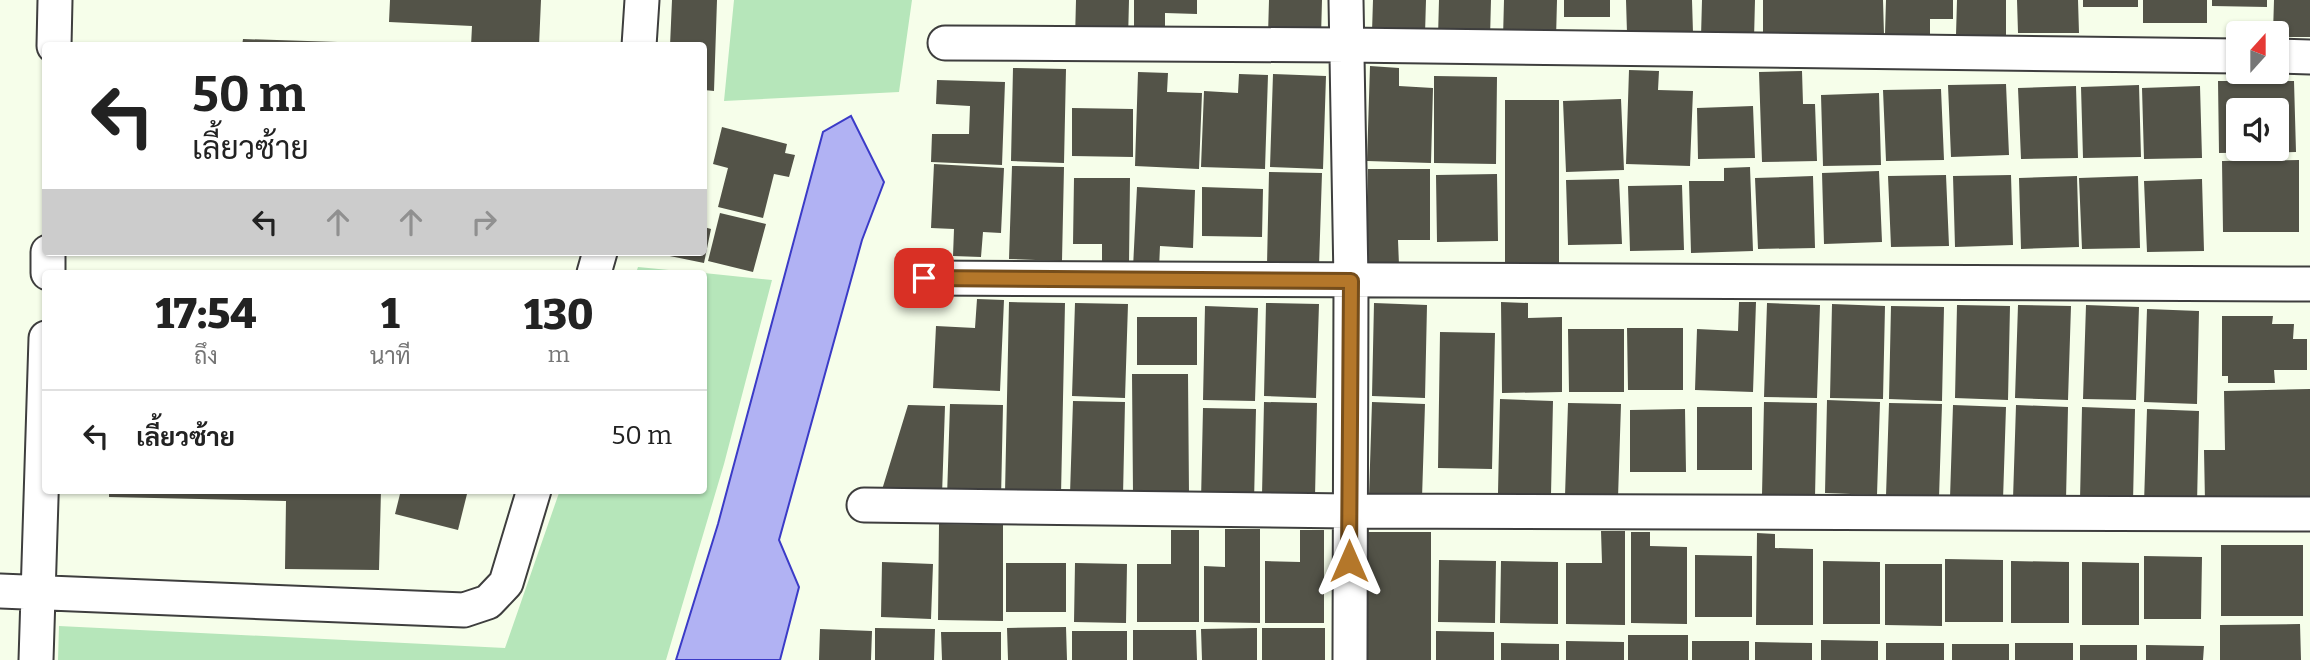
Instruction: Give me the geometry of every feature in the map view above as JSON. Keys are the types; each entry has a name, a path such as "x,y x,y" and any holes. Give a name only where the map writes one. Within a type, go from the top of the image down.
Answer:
{"street":[{"path":"54,42 55,0"},
{"path":"639,42 642,0"},
{"path":"1346,0 1351,281 1350,660"},
{"path":"945,43 2226,56"},
{"path":"2289,56 2310,57"},
{"path":"924,278 2310,284"},
{"path":"36,660 42,483"},
{"path":"0,591 464,610 488,602 506,583 533,494"},
{"path":"864,505 1349,511 2310,514"}],"green space":[{"path":"734,0 912,0 899,92 724,101"},
{"path":"638,267 669,270 637,270"},
{"path":"707,273 772,280 724,464 666,660 58,660 59,626 505,648 559,494 707,494"}],"water":[{"path":"851,116 884,182 862,240 779,540 799,587 780,660 676,660 718,524 823,132"}],"building":[{"path":"390,0 541,0 539,42 471,42 472,26 389,22"},
{"path":"672,0 717,0 714,91 707,90 707,42 670,42"},
{"path":"1076,0 1129,0 1128,40 1075,39"},
{"path":"1134,0 1197,0 1197,14 1165,13 1165,39 1134,39"},
{"path":"1269,0 1322,0 1321,37 1268,35"},
{"path":"1373,0 1426,0 1425,34 1372,32"},
{"path":"1439,0 1491,0 1490,38 1438,37"},
{"path":"1504,0 1557,0 1556,39 1503,38"},
{"path":"1564,0 1610,0 1610,17 1564,17"},
{"path":"1626,0 1692,0 1693,33 1627,33"},
{"path":"1702,0 1755,0 1754,39 1701,37"},
{"path":"1763,0 1883,0 1884,35 1763,36"},
{"path":"1886,0 1953,0 1953,19 1930,19 1930,35 1885,34"},
{"path":"1957,0 2006,0 2006,35 1956,35"},
{"path":"2017,0 2078,0 2079,33 2018,33"},
{"path":"2083,0 2138,0 2138,7 2083,7"},
{"path":"2143,0 2207,0 2207,23 2143,23"},
{"path":"2212,0 2267,0 2267,7 2212,6"},
{"path":"2274,0 2310,0 2310,37 2289,37 2289,21 2273,21"},
{"path":"243,39 337,42 243,42"},
{"path":"1370,66 1399,68 1399,86 1433,88 1431,163 1367,161"},
{"path":"1013,68 1066,69 1064,163 1011,161"},
{"path":"1629,70 1659,71 1658,90 1693,91 1690,166 1626,164"},
{"path":"1802,71 1803,104 1815,104 1817,161 1762,162 1759,72"},
{"path":"1138,72 1168,73 1167,92 1202,93 1199,169 1135,166"},
{"path":"1239,74 1268,75 1265,169 1201,167 1204,91 1238,93"},
{"path":"1273,74 1326,76 1323,169 1270,167"},
{"path":"1434,76 1497,77 1496,164 1434,163"},
{"path":"937,80 1005,82 1002,165 931,162 932,134 969,134 970,106 936,104"},
{"path":"2218,81 2226,81 2226,84 2289,84 2289,81 2294,81 2296,152 2289,152 2289,98 2226,98 2226,153 2219,153"},
{"path":"2006,84 2009,155 1951,157 1948,85"},
{"path":"2139,85 2141,157 2083,158 2081,87"},
{"path":"2076,86 2078,158 2021,159 2018,88"},
{"path":"2200,86 2202,158 2144,159 2142,88"},
{"path":"1941,89 1944,160 1886,161 1883,90"},
{"path":"1879,93 1881,165 1823,166 1821,95"},
{"path":"1621,99 1624,170 1566,172 1563,101"},
{"path":"1505,100 1559,100 1559,264 1505,263"},
{"path":"1753,106 1755,158 1698,159 1697,108"},
{"path":"1072,108 1133,109 1133,157 1072,156"},
{"path":"722,127 787,144 785,153 795,155 789,177 774,174 763,218 718,207 728,168 713,164"},
{"path":"2299,160 2299,232 2223,232 2222,161"},
{"path":"934,164 1004,168 1001,233 983,232 981,257 953,256 954,229 931,228"},
{"path":"1012,166 1064,167 1062,261 1009,259"},
{"path":"1750,167 1753,251 1691,253 1689,181 1724,181 1724,168"},
{"path":"1368,169 1430,169 1430,240 1398,240 1399,265 1368,265"},
{"path":"1879,171 1882,242 1824,244 1822,173"},
{"path":"1269,172 1322,173 1319,267 1267,265"},
{"path":"1497,174 1498,241 1437,242 1436,175"},
{"path":"1946,175 1949,246 1891,247 1888,176"},
{"path":"2011,175 2013,245 1955,247 1953,176"},
{"path":"1813,176 1815,248 1758,249 1755,178"},
{"path":"2077,176 2079,247 2021,249 2019,178"},
{"path":"2138,176 2140,248 2082,249 2079,178"},
{"path":"1074,178 1130,178 1129,264 1102,263 1102,244 1073,244"},
{"path":"1619,179 1622,244 1568,245 1566,180"},
{"path":"2202,179 2204,251 2147,252 2144,181"},
{"path":"1682,185 1684,250 1630,251 1628,186"},
{"path":"1137,187 1195,190 1193,248 1160,246 1159,269 1133,268"},
{"path":"1202,187 1263,189 1262,237 1202,236"},
{"path":"720,213 766,224 753,272 708,261"},
{"path":"707,228 711,229 707,248"},
{"path":"670,256 705,256 704,263"},
{"path":"977,299 1004,300 1000,391 933,388 936,326 975,328"},
{"path":"1009,302 1065,303 1061,495 1005,493"},
{"path":"1501,302 1528,303 1528,318 1562,317 1562,392 1502,393"},
{"path":"1739,302 1756,302 1753,392 1695,390 1697,329 1738,331"},
{"path":"1075,303 1128,304 1125,398 1072,396"},
{"path":"1266,303 1319,304 1316,398 1264,396"},
{"path":"1374,303 1427,305 1425,398 1372,396"},
{"path":"1767,303 1820,305 1817,398 1764,397"},
{"path":"1832,304 1885,306 1883,399 1830,398"},
{"path":"1957,305 2010,306 2008,400 1955,398"},
{"path":"2018,305 2071,306 2068,400 2015,398"},
{"path":"2086,305 2139,307 2136,400 2083,399"},
{"path":"1205,306 1258,308 1255,401 1203,400"},
{"path":"1891,306 1944,307 1942,401 1889,399"},
{"path":"2147,309 2199,311 2197,404 2144,402"},
{"path":"2222,316 2273,316 2272,324 2294,324 2293,339 2307,339 2307,370 2274,370 2275,383 2228,383 2228,376 2222,376"},
{"path":"1137,317 1197,317 1197,365 1137,365"},
{"path":"1627,328 1683,328 1683,390 1628,390"},
{"path":"1568,329 1624,329 1624,392 1569,392"},
{"path":"1440,332 1495,333 1492,469 1438,468"},
{"path":"1132,374 1188,374 1189,495 1133,494"},
{"path":"2310,389 2310,499 2205,502 2204,450 2225,450 2224,391"},
{"path":"1500,399 1553,401 1551,495 1498,493"},
{"path":"1827,400 1880,402 1877,495 1825,493"},
{"path":"1073,401 1125,402 1123,496 1070,494"},
{"path":"1264,402 1317,403 1315,497 1262,495"},
{"path":"1372,402 1425,404 1422,498 1369,496"},
{"path":"1764,402 1817,403 1815,497 1762,495"},
{"path":"1568,403 1621,404 1618,498 1565,496"},
{"path":"1889,403 1942,404 1939,498 1886,496"},
{"path":"950,404 1003,405 1001,499 947,497"},
{"path":"908,405 945,406 942,495 881,493"},
{"path":"1953,405 2006,407 2003,500 1950,498"},
{"path":"2016,405 2068,407 2066,500 2013,499"},
{"path":"1697,407 1752,407 1752,470 1697,470"},
{"path":"2082,407 2135,409 2133,502 2080,500"},
{"path":"1203,408 1256,409 1254,503 1201,501"},
{"path":"1685,409 1686,472 1630,472 1630,410"},
{"path":"2147,409 2199,411 2197,504 2144,503"},
{"path":"109,494 381,494 379,570 285,569 286,501 109,497"},
{"path":"400,494 467,494 458,530 395,514"},
{"path":"939,524 1003,525 1003,621 938,620"},
{"path":"1225,529 1260,529 1260,623 1204,622 1204,566 1225,567"},
{"path":"1171,530 1199,530 1199,622 1137,622 1137,564 1171,564"},
{"path":"1300,530 1324,530 1324,623 1265,623 1265,561 1300,562"},
{"path":"1601,531 1625,531 1625,625 1566,624 1566,563 1602,563"},
{"path":"1366,532 1431,532 1431,660 1366,660"},
{"path":"1631,532 1650,532 1650,546 1687,547 1687,624 1631,623"},
{"path":"1757,533 1775,534 1775,548 1813,549 1813,625 1756,625"},
{"path":"2221,545 2303,545 2303,616 2221,616"},
{"path":"1695,555 1752,556 1752,617 1695,617"},
{"path":"2144,556 2202,557 2201,619 2144,619"},
{"path":"1945,559 2003,560 2003,622 1945,622"},
{"path":"1439,560 1496,561 1495,623 1438,622"},
{"path":"1501,561 1558,562 1558,624 1500,623"},
{"path":"1823,561 1880,562 1880,624 1823,624"},
{"path":"2011,561 2069,562 2069,623 2011,623"},
{"path":"882,562 933,564 931,619 881,617"},
{"path":"2082,562 2139,563 2139,625 2082,625"},
{"path":"1006,563 1066,563 1066,612 1006,612"},
{"path":"1075,563 1127,564 1126,623 1074,622"},
{"path":"1885,564 1942,564 1942,626 1885,625"},
{"path":"2300,624 2301,660 2220,660 2220,625"},
{"path":"1066,627 1067,660 1008,660 1007,628"},
{"path":"875,628 935,629 934,660 875,660"},
{"path":"1257,628 1257,660 1202,660 1201,629"},
{"path":"1262,628 1325,628 1325,660 1262,660"},
{"path":"820,629 872,631 871,660 819,660"},
{"path":"1133,630 1196,630 1197,660 1133,660"},
{"path":"1072,631 1127,631 1127,660 1072,660"},
{"path":"1436,631 1494,632 1494,660 1436,660"},
{"path":"941,632 1001,632 1001,660 942,660"},
{"path":"1628,635 1688,635 1688,660 1628,660"},
{"path":"1821,640 1878,641 1878,660 1821,660"},
{"path":"1566,641 1624,642 1624,660 1566,660"},
{"path":"1692,641 1749,641 1749,660 1692,660"},
{"path":"1755,642 1812,643 1812,660 1755,660"},
{"path":"1501,643 1559,644 1559,660 1501,660"},
{"path":"1886,643 1944,643 1944,660 1886,660"},
{"path":"2015,643 2073,643 2073,660 2015,660"},
{"path":"1952,644 2009,644 2009,660 1952,660"},
{"path":"2080,645 2137,645 2137,660 2080,660"},
{"path":"2146,645 2204,646 2203,660 2146,660"}],"route":[{"path":"924,278 1351,281 1349,561"}]}
